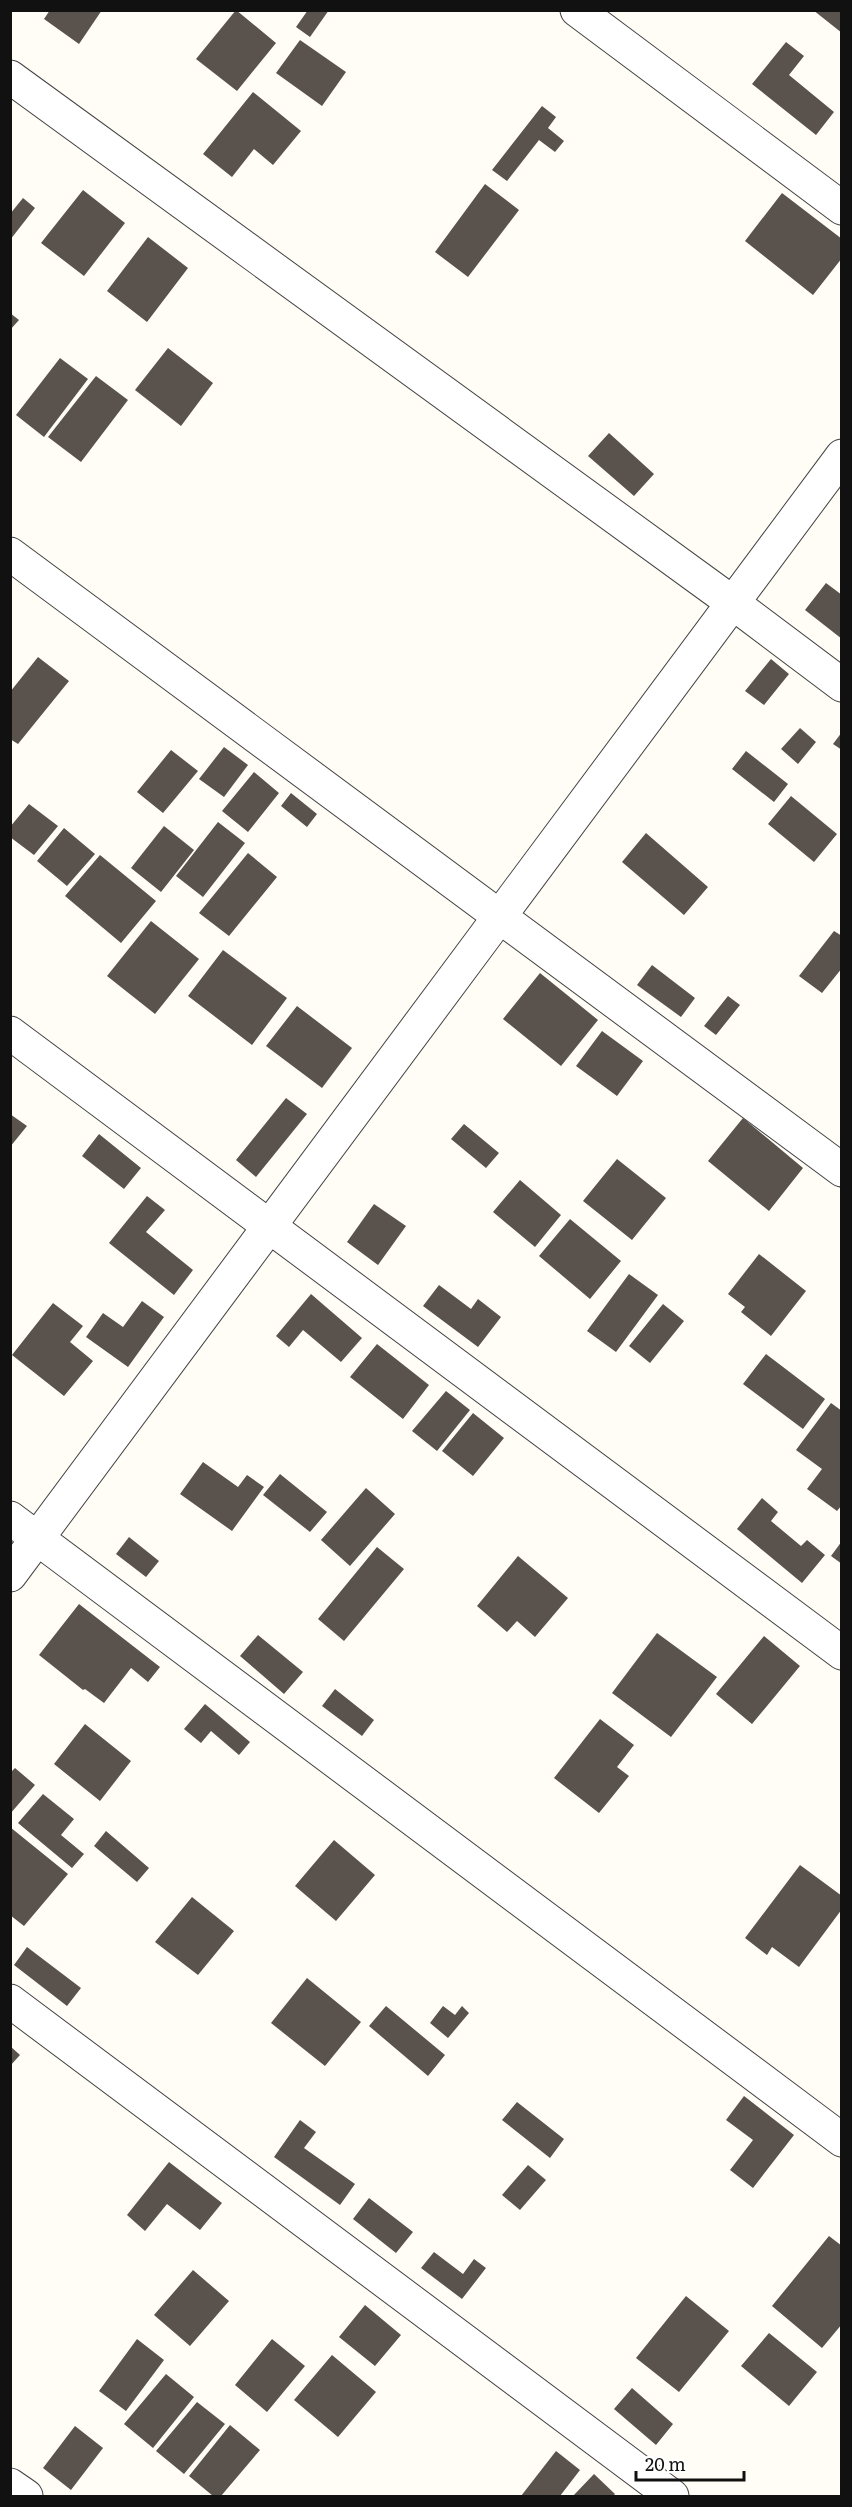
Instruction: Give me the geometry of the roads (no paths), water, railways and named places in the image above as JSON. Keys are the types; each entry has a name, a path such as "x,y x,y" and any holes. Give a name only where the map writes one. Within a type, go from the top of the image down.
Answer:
{"street":[{"path":"576,10 842,208"},
{"path":"10,77 733,603 842,685"},
{"path":"10,1575 842,456"},
{"path":"10,554 842,1170"},
{"path":"10,1033 842,1653"},
{"path":"10,1518 842,2140"},
{"path":"10,2001 672,2496"},
{"path":"10,2485 26,2496"}]}
